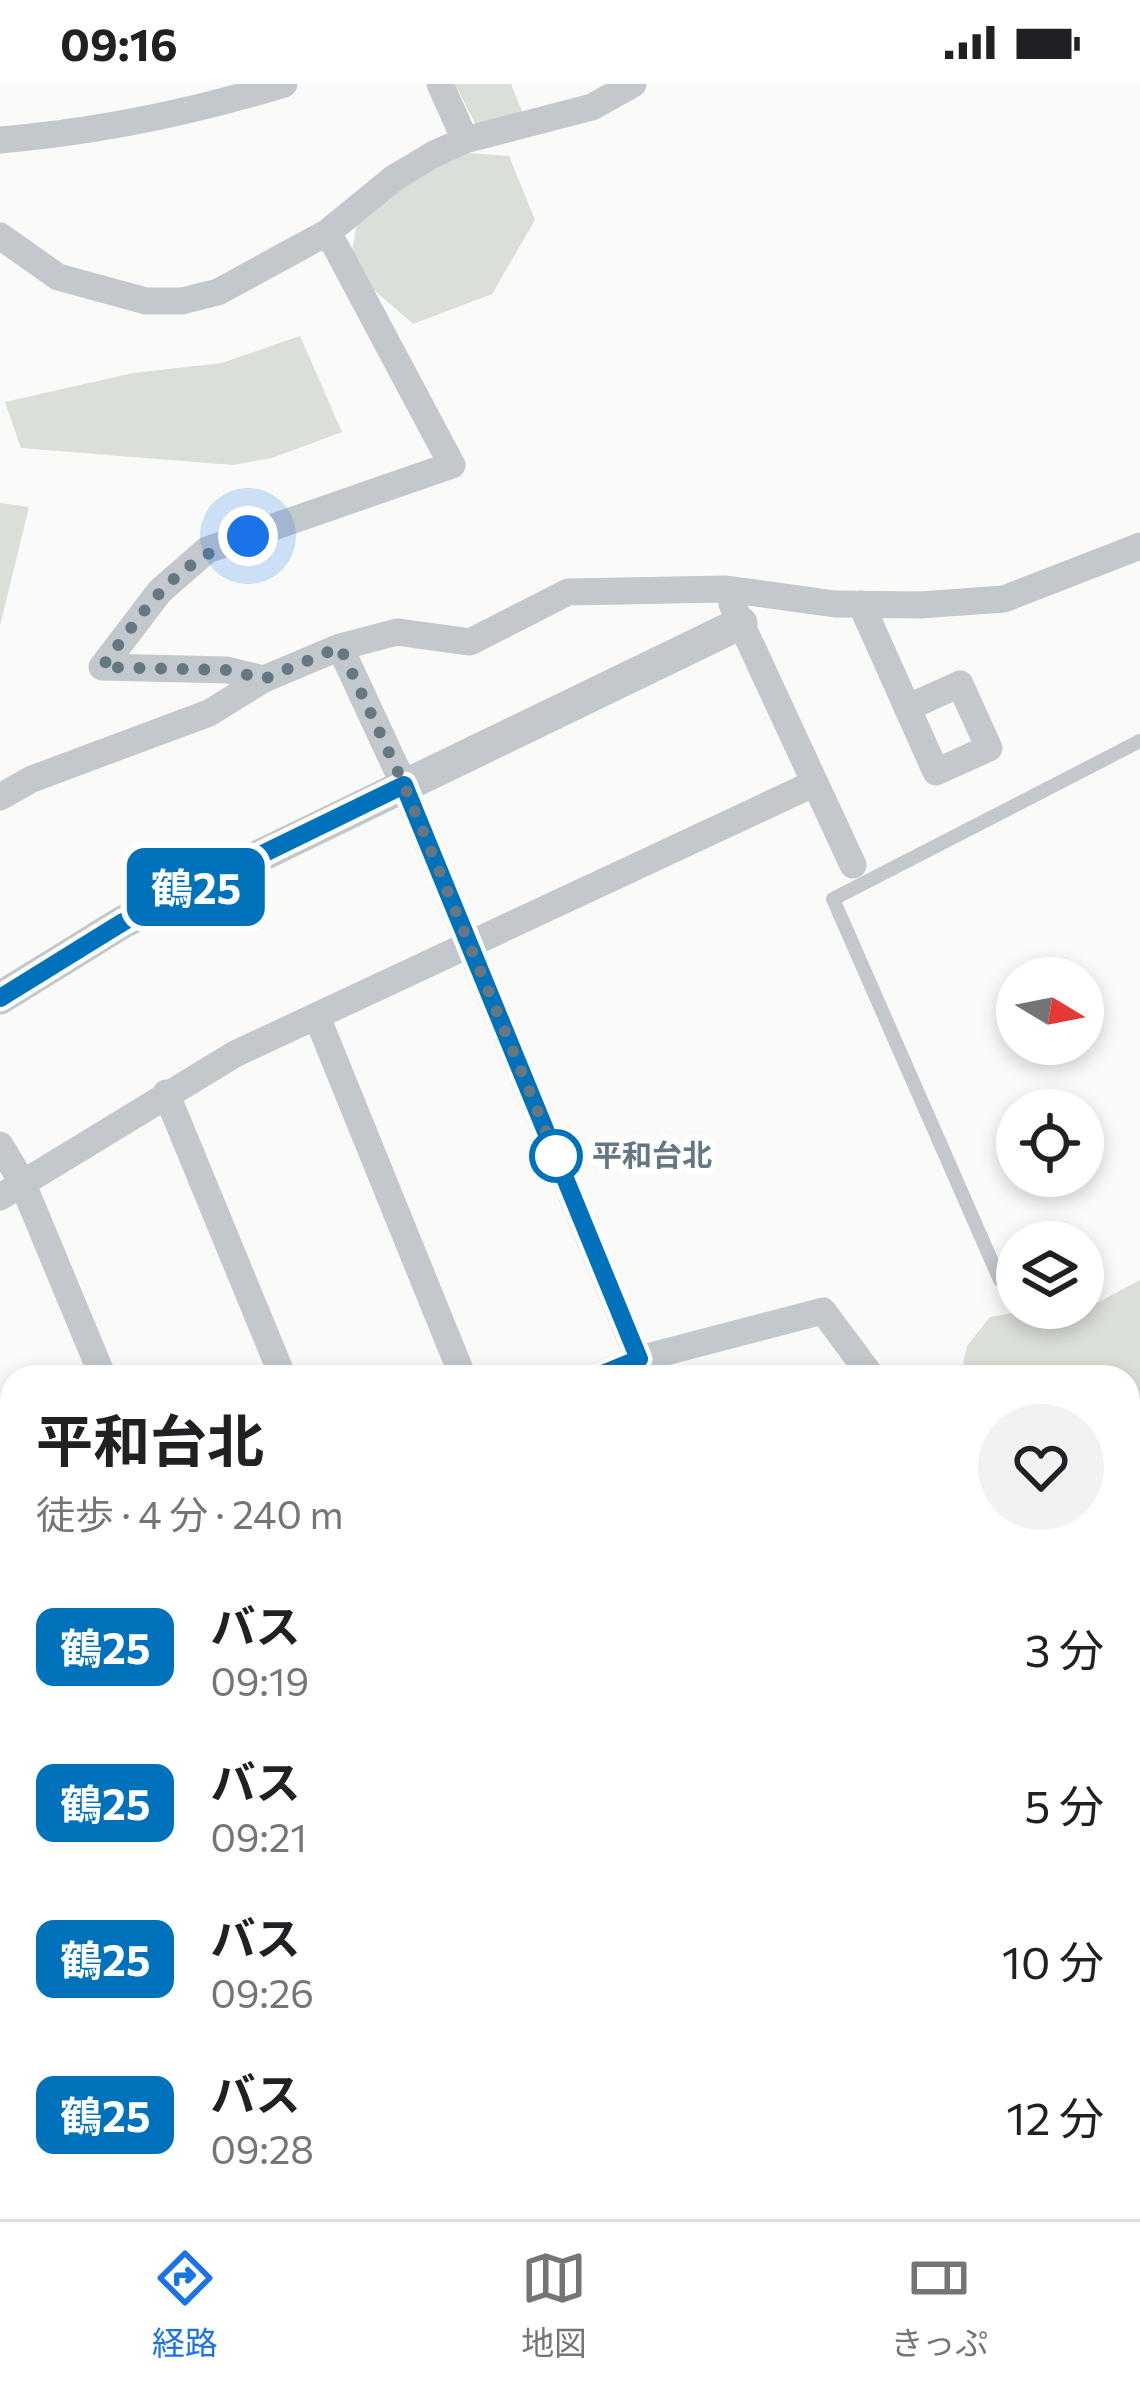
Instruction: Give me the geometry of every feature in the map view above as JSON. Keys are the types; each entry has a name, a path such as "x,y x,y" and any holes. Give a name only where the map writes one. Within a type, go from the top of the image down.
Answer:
{"street":[{"path":"0,140 211,104 284,84"},
{"path":"440,84 465,140"},
{"path":"0,236 58,277 146,301 182,302 218,292 328,232 394,178 465,140 592,107 633,84"},
{"path":"264,679 227,670 102,667 160,591 207,550 452,465 328,232"},
{"path":"0,797 32,779 209,713 264,679 340,647 397,632 470,642 568,592 726,589 861,604 1004,599 1140,546"},
{"path":"726,589 856,874"},
{"path":"861,604 907,708"},
{"path":"0,998 123,922 741,623"},
{"path":"340,647 404,785 642,1365"},
{"path":"11,1190 166,1093 815,783"},
{"path":"317,1017 458,1365"},
{"path":"166,1093 278,1365"},
{"path":"0,1145 11,1190 97,1365"},
{"path":"652,1365 823,1311 863,1365"}],"lane":[{"path":"996,1271 833,899 856,874 1140,741"}],"shaded area":[{"path":"455,84 511,84 524,116 477,127"},
{"path":"429,150 509,156 535,220 492,294 413,324 349,268 358,218"},
{"path":"300,336 342,432 272,458 233,465 21,448 5,402 133,373 222,363"},
{"path":"0,503 29,507 0,626"},
{"path":"1140,1280 1140,1365 963,1365 967,1346 996,1316 996,1329 1104,1329 1104,1299"}],"bus line":[{"name":"鶴25","path":"0,998 123,922 404,785 639,1359 624,1365"}],"place":[{"name":"平和台北","path":"556,1156"}],"route":[{"path":"248,536 207,550 160,591 102,667 227,670 264,679 340,647 404,785 556,1156"}]}
